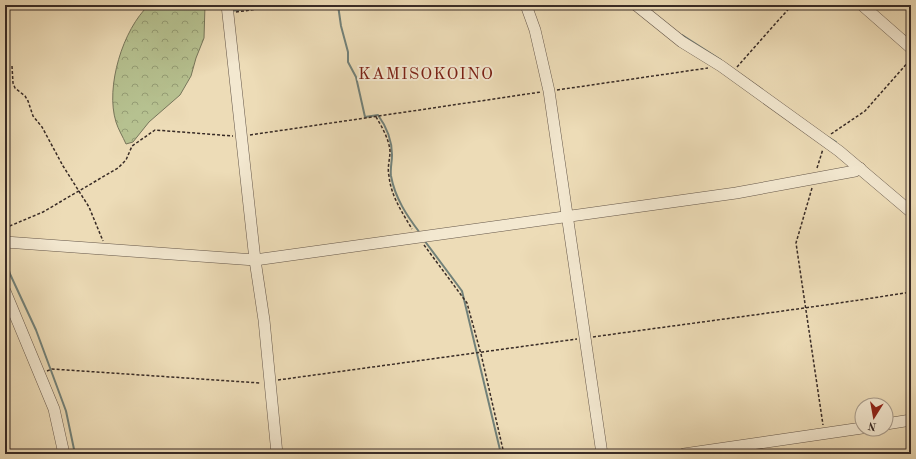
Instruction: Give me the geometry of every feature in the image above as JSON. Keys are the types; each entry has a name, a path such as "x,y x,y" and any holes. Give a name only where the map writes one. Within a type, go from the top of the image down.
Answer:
{"street":[{"path":"526,5 535,30 549,91 602,454"},
{"path":"636,5 682,42 721,66 826,141 911,212"},
{"path":"862,5 911,48"},
{"path":"227,9 255,260 264,320 277,454"},
{"path":"5,242 255,260 736,193 814,180 855,171 860,168"},
{"path":"5,291 54,409 64,454"},
{"path":"894,423 911,420"},
{"path":"684,454 714,452 854,429"}],"path":[{"path":"5,9 26,9 36,5"},
{"path":"227,9 288,5"},
{"path":"732,74 792,5"},
{"path":"824,433 796,243 826,141 833,132 864,111 911,59"},
{"path":"12,66 15,88 25,96 33,116 46,132 78,192 89,207 105,246 105,250"},
{"path":"5,228 43,212 118,168 126,160 132,146 155,130 242,136 721,66"},
{"path":"376,117 387,138 390,150 388,175 392,191 399,208 418,238 467,303 481,354 504,454"},
{"path":"40,374 52,369 264,383 746,317 911,292"}],"green space":[{"path":"149,5 205,5 204,38 191,76 180,95 149,122 133,142 126,144 117,125 113,108 115,76 124,43 131,28"}],"waterway":[{"path":"231,11 272,5"},
{"path":"338,5 341,26 348,52 348,62 356,77 365,117 378,115 384,124 390,139 392,150 391,173 395,192 402,206 420,233"},
{"path":"682,35 721,60"},
{"path":"828,137 836,142"},
{"path":"424,240 462,291 501,454"},
{"path":"5,258 10,274 36,330 66,411 75,454"}],"district":[{"name":"KAMISOKOINO","path":"426,73"}]}
